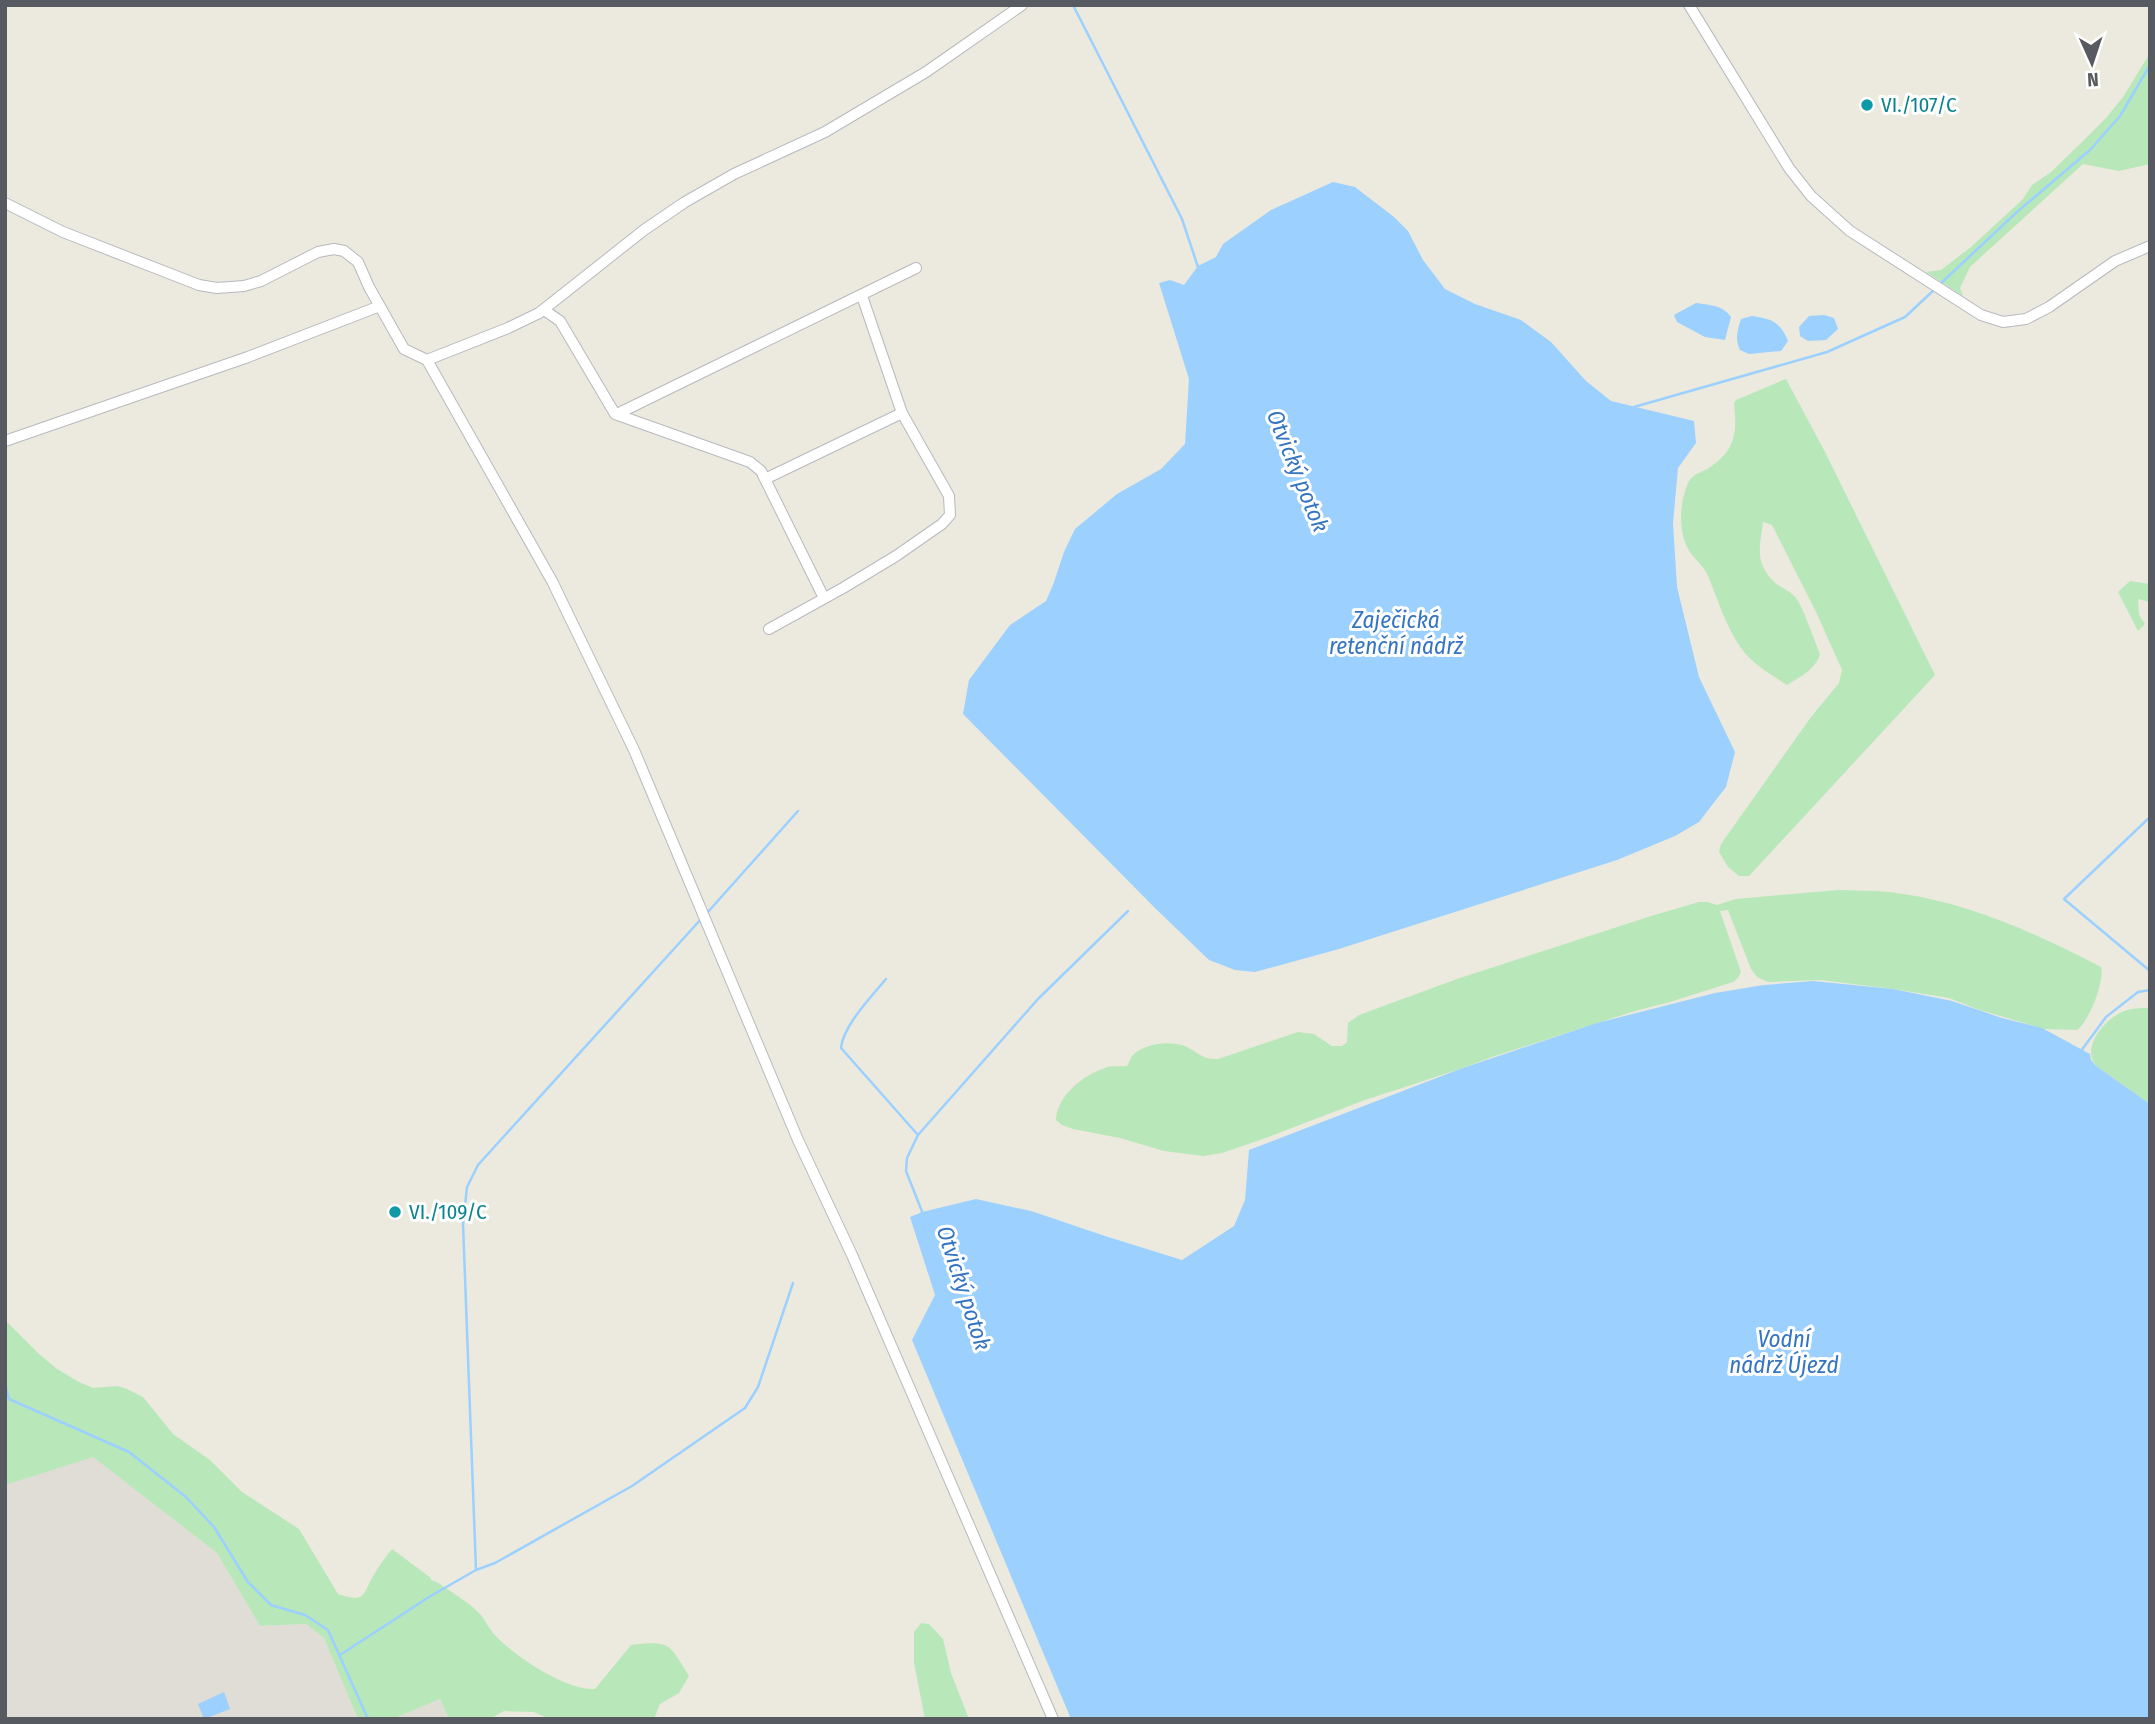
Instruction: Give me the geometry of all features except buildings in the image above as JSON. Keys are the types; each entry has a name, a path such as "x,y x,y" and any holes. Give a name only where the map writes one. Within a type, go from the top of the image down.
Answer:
{"street":[{"path":"427,360 508,328 544,310 644,230 685,202 734,174 825,132 926,72 1022,5"},
{"path":"1689,5 1788,168 1811,196 1850,231 1988,318 2003,322 2026,320 2115,261 2150,246"},
{"path":"5,203 63,232 198,285 217,288 253,284 318,252 339,250 349,253 358,262 404,349 427,360 552,581 634,750 798,1140 852,1255 1053,1719"},
{"path":"617,414 916,268"},
{"path":"769,629 896,556 943,524 950,515 950,496 902,414 862,296"},
{"path":"5,441 248,358 380,306"},
{"path":"544,310 560,321 615,414 750,462 761,471 824,598"},
{"path":"765,479 902,414"}],"shaded area":[{"path":"92,1456 217,1553 260,1626 306,1624 324,1638 358,1719 5,1719 5,1485"},
{"path":"440,1699 449,1719 392,1719"}],"green space":[{"path":"2150,53 2150,164 2119,171 2083,164 1970,267 1960,288 1963,296 1926,272 1941,270 1971,247 2023,199 2032,185 2051,172 2081,143 2123,97"},
{"path":"1786,379 1935,675 1749,876 1739,876 1728,867 1719,852 1721,844 1811,717 1839,683 1842,670 1772,525 1763,522 1760,554 1763,567 1774,582 1796,598 1820,654 1811,668 1787,685 1751,659 1731,631 1706,573 1687,547 1681,510 1690,480 1718,461 1730,447 1735,432 1736,400"},
{"path":"2130,581 2150,584 2150,602 2138,599 2139,615 2145,624 2138,631 2118,592"},
{"path":"1838,890 1887,892 1955,905 2005,922 2054,944 2101,967 2101,982 2091,1010 2077,1030 2044,1029 1949,998 1821,980 1768,982 1757,977 1751,969 1728,910 1720,911 1741,972 1733,982 1492,1057 1222,1153 1203,1156 1164,1151 1120,1138 1073,1129 1056,1120 1061,1103 1080,1081 1108,1067 1127,1066 1132,1056 1144,1048 1166,1043 1181,1045 1205,1057 1218,1059 1298,1032 1314,1034 1332,1046 1342,1046 1347,1042 1348,1023 1359,1015 1457,979 1651,916 1699,902 1717,905 1736,899"},
{"path":"2150,1008 2150,1104 2096,1066 2091,1051 2097,1035 2108,1021 2128,1010"},
{"path":"5,1320 57,1369 79,1382 93,1388 118,1386 143,1397 173,1434 210,1460 242,1492 299,1529 338,1594 355,1598 363,1595 392,1549 431,1580 471,1606 493,1633 513,1651 555,1678 583,1688 595,1689 631,1645 654,1643 662,1644 672,1651 689,1676 679,1693 660,1704 654,1719 549,1719 534,1712 504,1711 490,1719 449,1719 440,1699 392,1719 358,1719 324,1638 306,1624 260,1626 217,1553 93,1457 5,1485"},
{"path":"921,1623 929,1624 943,1639 951,1673 969,1719 925,1719 914,1663 914,1632"}],"water":[{"name":"Zaječická retenční nádrž","path":"1333,182 1355,187 1394,217 1408,231 1423,260 1445,289 1475,304 1521,320 1551,342 1586,381 1611,401 1694,421 1696,443 1678,468 1673,523 1677,587 1699,677 1735,752 1726,787 1699,822 1675,836 1617,860 1339,949 1255,972 1235,970 1209,960 963,714 969,680 1010,625 1046,601 1075,529 1117,494 1161,469 1185,444 1189,379 1159,283 1170,280 1184,285 1198,266 1216,257 1223,244 1271,210"},
{"path":"1696,303 1711,305 1728,313 1731,317 1725,340 1705,337 1677,322 1674,315"},
{"path":"1824,315 1834,318 1838,329 1826,340 1808,341 1800,336 1799,327 1809,316"},
{"path":"1752,316 1770,320 1782,329 1788,341 1781,351 1749,354 1740,350 1737,335 1741,319"},
{"name":"Vodní nádrž Újezd","path":"1813,981 1893,989 1952,1001 2042,1028 2090,1054 2096,1066 2150,1104 2150,1719 1071,1719 912,1340 935,1295 910,1217 976,1199 1031,1211 1182,1260 1234,1226 1245,1200 1249,1150 1460,1069 1597,1023 1715,993"},
{"path":"224,1692 230,1709 204,1719 198,1704"}],"waterway":[{"name":"Otvický potok","path":"1073,5 1182,219 1198,267"},
{"path":"1938,286 2017,212 2090,150 2120,116 2150,65"},
{"path":"1634,407 1827,352 1905,317 1934,290"},
{"path":"707,913 798,811"},
{"path":"2150,817 2064,899 2150,971"},
{"name":"Otvický potok","path":"923,1214 906,1171 907,1158 918,1135 1038,999 1128,911"},
{"path":"340,1655 476,1570 463,1224 467,1187 478,1165 702,918"},
{"path":"886,979 852,1021 841,1048 918,1135"},
{"path":"2081,1051 2106,1017 2138,992 2150,990"},
{"path":"476,1570 495,1563 632,1486 745,1408 758,1387 793,1283"},
{"path":"5,1385 9,1399 129,1452 186,1497 214,1527 248,1582 271,1605 305,1615 328,1630 368,1719"}],"place":[{"name":"VI./107/C","path":"1867,105"},
{"name":"VI./109/C","path":"395,1212"}]}
